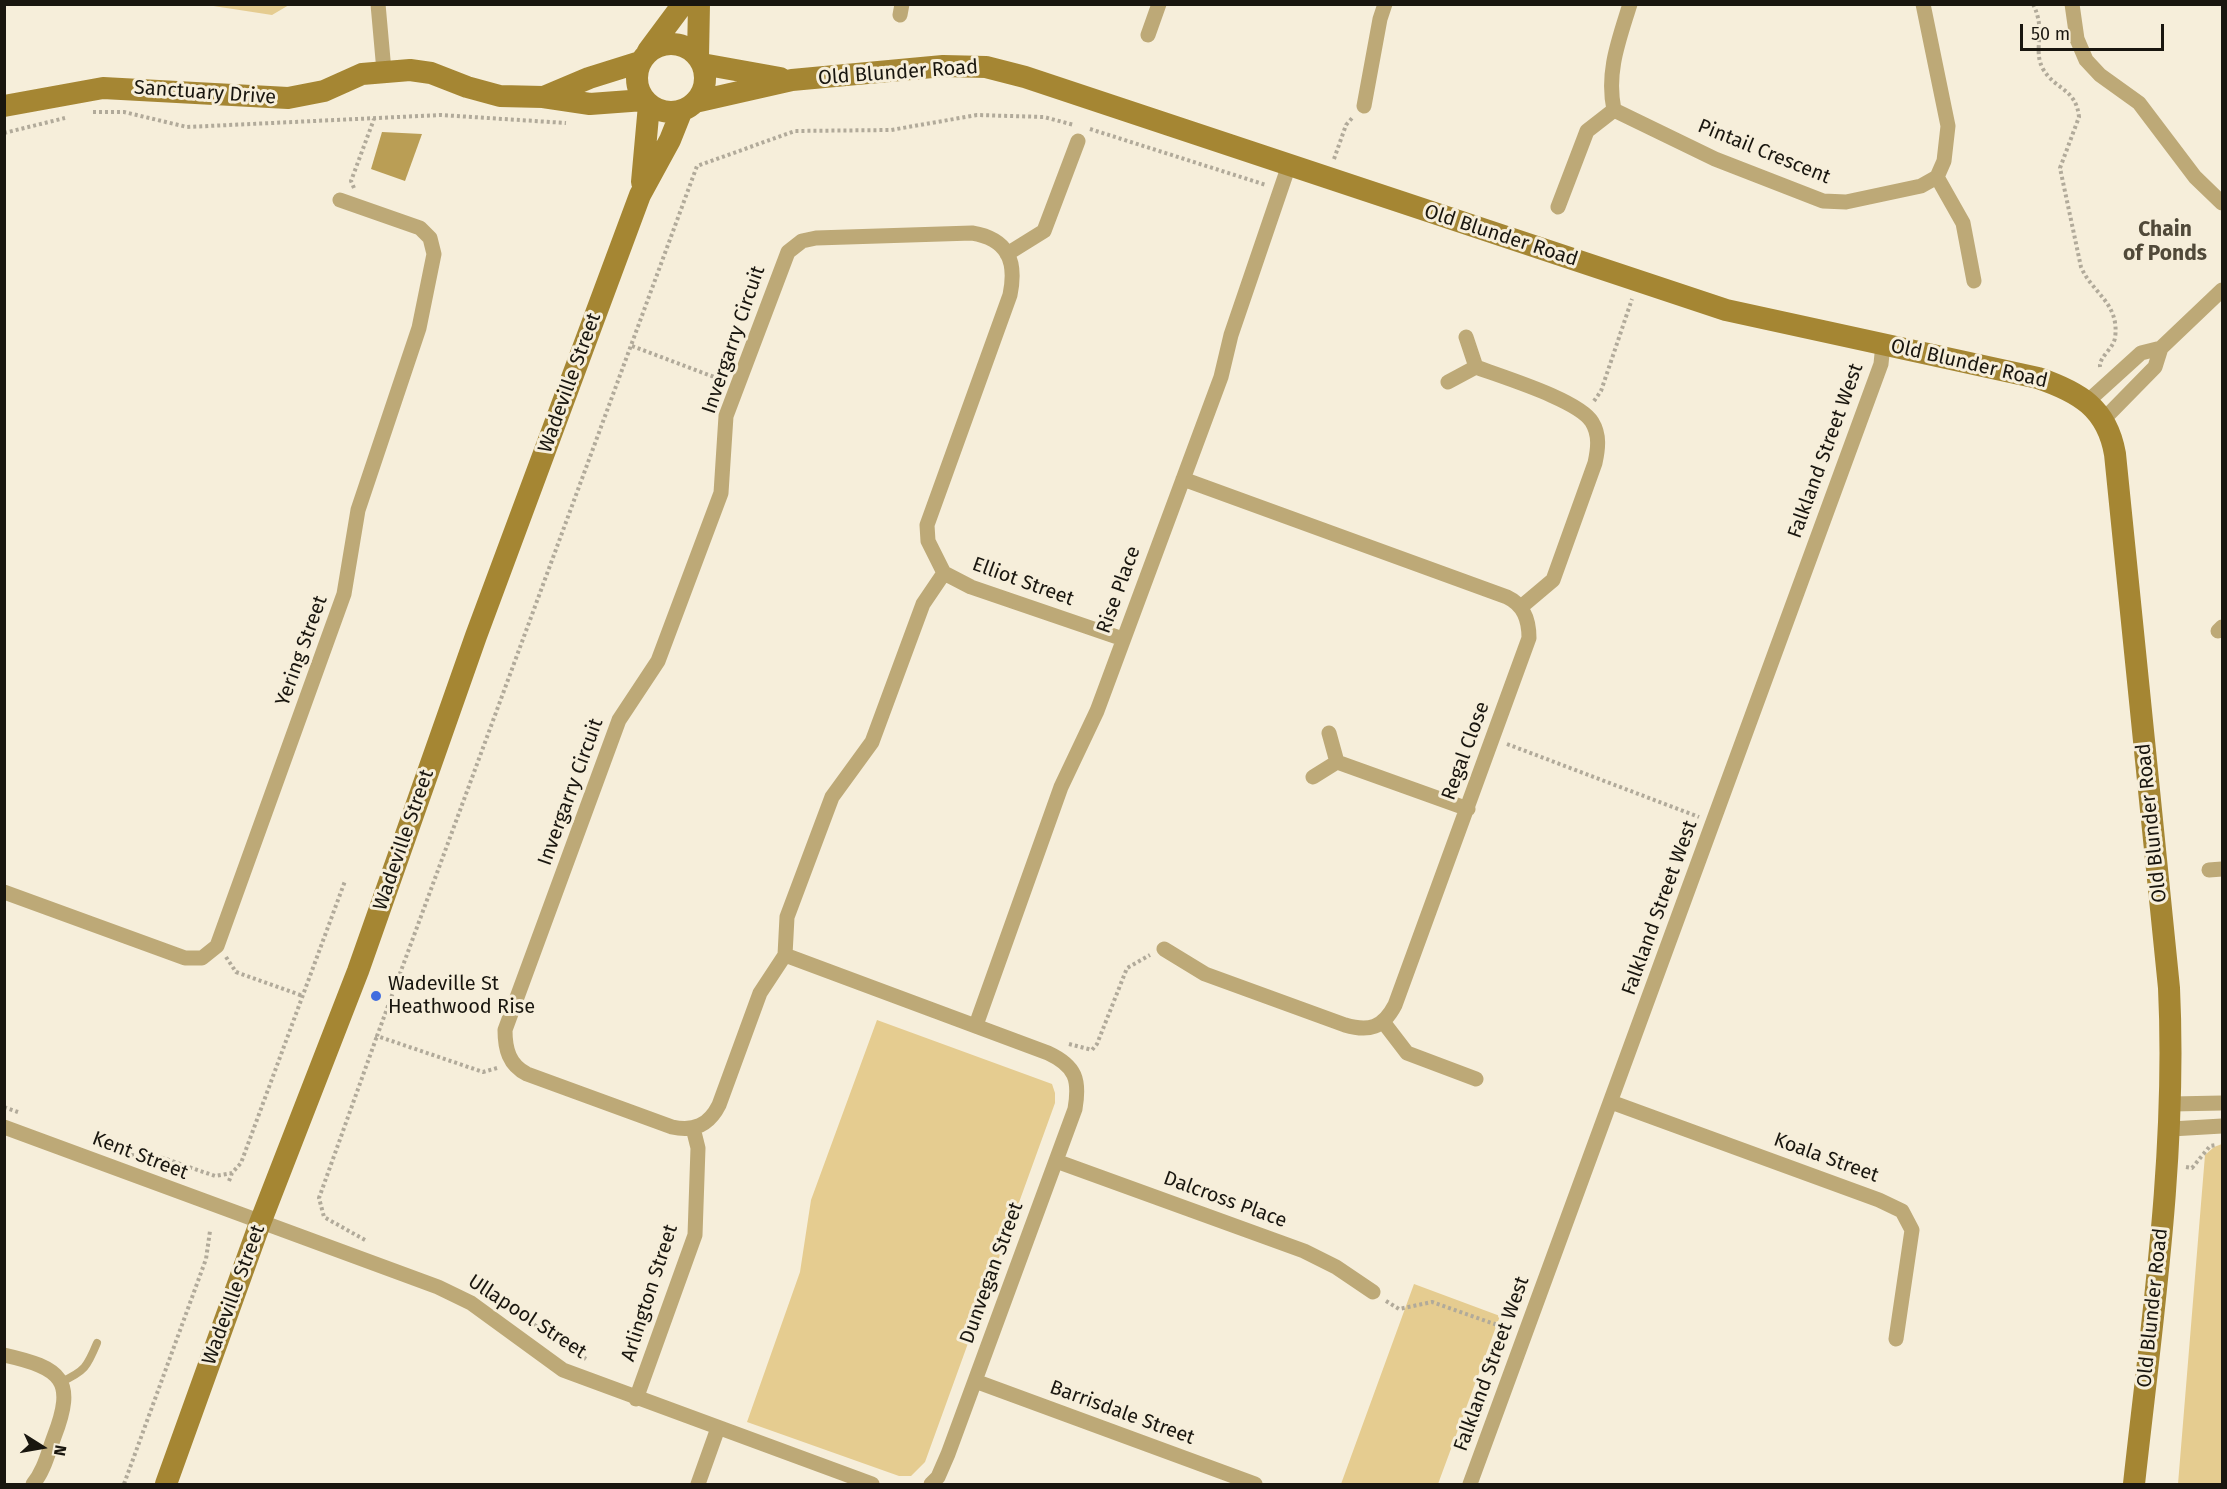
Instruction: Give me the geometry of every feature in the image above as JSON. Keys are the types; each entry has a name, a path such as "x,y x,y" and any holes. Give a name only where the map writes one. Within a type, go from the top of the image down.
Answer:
{"main road":[{"path":"682,4 644,57 636,81 646,102 659,111 688,106 704,85 700,61 699,4"},
{"path":"644,57 668,44 680,45 700,61"},
{"name":"Sanctuary Drive","path":"543,97 644,57"},
{"name":"Old Blunder Road","path":"700,61 792,80"},
{"name":"Old Blunder Road","path":"688,106 792,80 943,66 986,66 1025,76 1726,310 2038,378 2065,387 2087,402 2104,419 2112,435 2115,454 2168,976 2172,1055 2168,1167 2134,1485"},
{"name":"Sanctuary Drive","path":"4,106 103,88 288,98 324,91 362,74 384,70 431,73 467,87 500,96 543,97 590,104 646,102"},
{"name":"Wadeville Street","path":"640,195 648,144 646,102"},
{"name":"Wadeville Street","path":"166,1485 260,1223 358,970 476,636 640,195 688,106"}],"street":[{"path":"378,4 384,70"},
{"path":"1149,35 1159,4"},
{"path":"1364,106 1380,19 1385,4"},
{"path":"1558,207 1587,131 1614,110 1610,88 1612,65 1630,4"},
{"path":"1923,4 1948,126 1944,161 1937,177 1963,223 1974,281"},
{"path":"2072,4 2077,39 2086,60 2100,75 2139,103 2195,177 2223,203"},
{"name":"Pintail Crescent","path":"1614,110 1715,159 1823,201 1846,202 1921,186 1937,177"},
{"path":"513,1063 527,1074 686,1131 704,1125 714,1116 760,993 784,955 788,917 832,797 872,742 923,604 944,573 928,541 927,525 1010,295 1013,278 1007,254 1044,231 1078,141"},
{"name":"Rise Place","path":"976,1025 1061,787 1097,711 1221,377 1231,335 1289,165"},
{"name":"Yering Street","path":"213,952 344,594 357,510 419,328 434,254 430,238 420,228 340,200"},
{"name":"Invergarry Circuit","path":"513,1063 505,1044 506,1030 619,720 658,661 721,493 726,416 788,252 802,241 972,233 996,240 1007,254"},
{"path":"2087,402 2141,353 2161,348 2223,290"},
{"path":"1466,337 1476,367"},
{"name":"Falkland Street West","path":"1470,1485 1881,364 1883,344"},
{"path":"2104,419 2155,367 2161,348"},
{"path":"1183,479 1507,597 1521,607 1553,580 1595,463 1598,448 1597,432 1592,421 1568,403 1476,367 1448,382"},
{"name":"Elliot Street","path":"944,573 971,587 1123,639"},
{"name":"Regal Close","path":"1384,1023 1395,1005 1529,638 1529,626 1521,607"},
{"path":"1329,733 1337,762"},
{"path":"1313,777 1337,762"},
{"path":"1337,762 1467,809"},
{"path":"4,892 185,958 202,958 213,952"},
{"path":"1164,949 1204,974 1345,1025 1365,1030 1384,1023 1407,1053 1476,1079"},
{"path":"784,955 976,1025"},
{"name":"Dunvegan Street","path":"931,1485 938,1477 948,1454 1075,1109 1078,1089 1073,1072 1064,1060 976,1025"},
{"name":"Koala Street","path":"1611,1102 1902,1211 1912,1230 1896,1339"},
{"path":"2172,1104 2223,1103"},
{"path":"2170,1129 2223,1126"},
{"name":"Kent Street","path":"4,1127 260,1223"},
{"name":"Arlington Street","path":"636,1399 695,1235 698,1148 693,1128"},
{"name":"Dalcross Place","path":"1056,1161 1304,1251 1336,1267 1373,1292"},
{"name":"Ullapool Street","path":"260,1223 438,1287 471,1303 563,1370 872,1485"},
{"path":"4,1355 52,1371 66,1392 65,1409 41,1473 33,1485"},
{"name":"Barrisdale Street","path":"975,1381 1228,1480 1255,1485"},
{"path":"698,1485 718,1428"}],"lane":[{"path":"61,1382 82,1372 88,1365 97,1343"}],"path":[{"path":"2033,4 2041,23 2039,53 2042,67 2073,96 2078,109 2079,117 2060,168 2080,267 2089,281 2107,300 2114,319 2115,338 2100,362 2100,366 2112,378"},
{"path":"86,112 124,112 187,127 441,115 578,124 586,123 590,104"},
{"path":"1327,178 1346,125 1364,106"},
{"path":"4,133 76,115"},
{"path":"369,1243 324,1217 318,1198 697,166 795,131 891,129 976,115 1044,117 1077,125"},
{"path":"362,207 351,181 374,119"},
{"path":"1088,128 1281,190"},
{"path":"1584,414 1601,391 1638,281"},
{"path":"632,346 737,386"},
{"path":"1494,739 1714,822"},
{"path":"229,1181 232,1173 241,1163 345,880"},
{"path":"1060,1041 1084,1050 1092,1050 1097,1044 1127,968 1164,949"},
{"path":"213,952 227,958 236,972 303,996"},
{"path":"377,1036 483,1072 513,1063"},
{"path":"4,1107 24,1114"},
{"path":"2168,1167 2193,1168 2210,1146 2223,1143"},
{"path":"124,1155 163,1158 215,1176 232,1173"},
{"path":"124,1485 202,1270 210,1231"},
{"path":"1373,1292 1399,1309 1432,1302 1526,1335"},
{"path":"522,1317 590,1361"}],"shaded area":[{"path":"289,4 272,15 207,5"},
{"path":"382,132 422,134 405,181 371,169"},
{"path":"877,1020 1052,1084 1055,1093 1055,1103 925,1462 911,1476 899,1476 747,1422 800,1272 811,1200"},
{"path":"2222,1144 2222,1484 2178,1484 2205,1155 2214,1147"},
{"path":"1414,1284 1500,1316 1438,1484 1341,1484"}],"place":[{"name":"Wadeville St Heathwood Rise","path":"376,996"}],"district":[{"name":"Chain of Ponds","path":"2165,242"}]}
